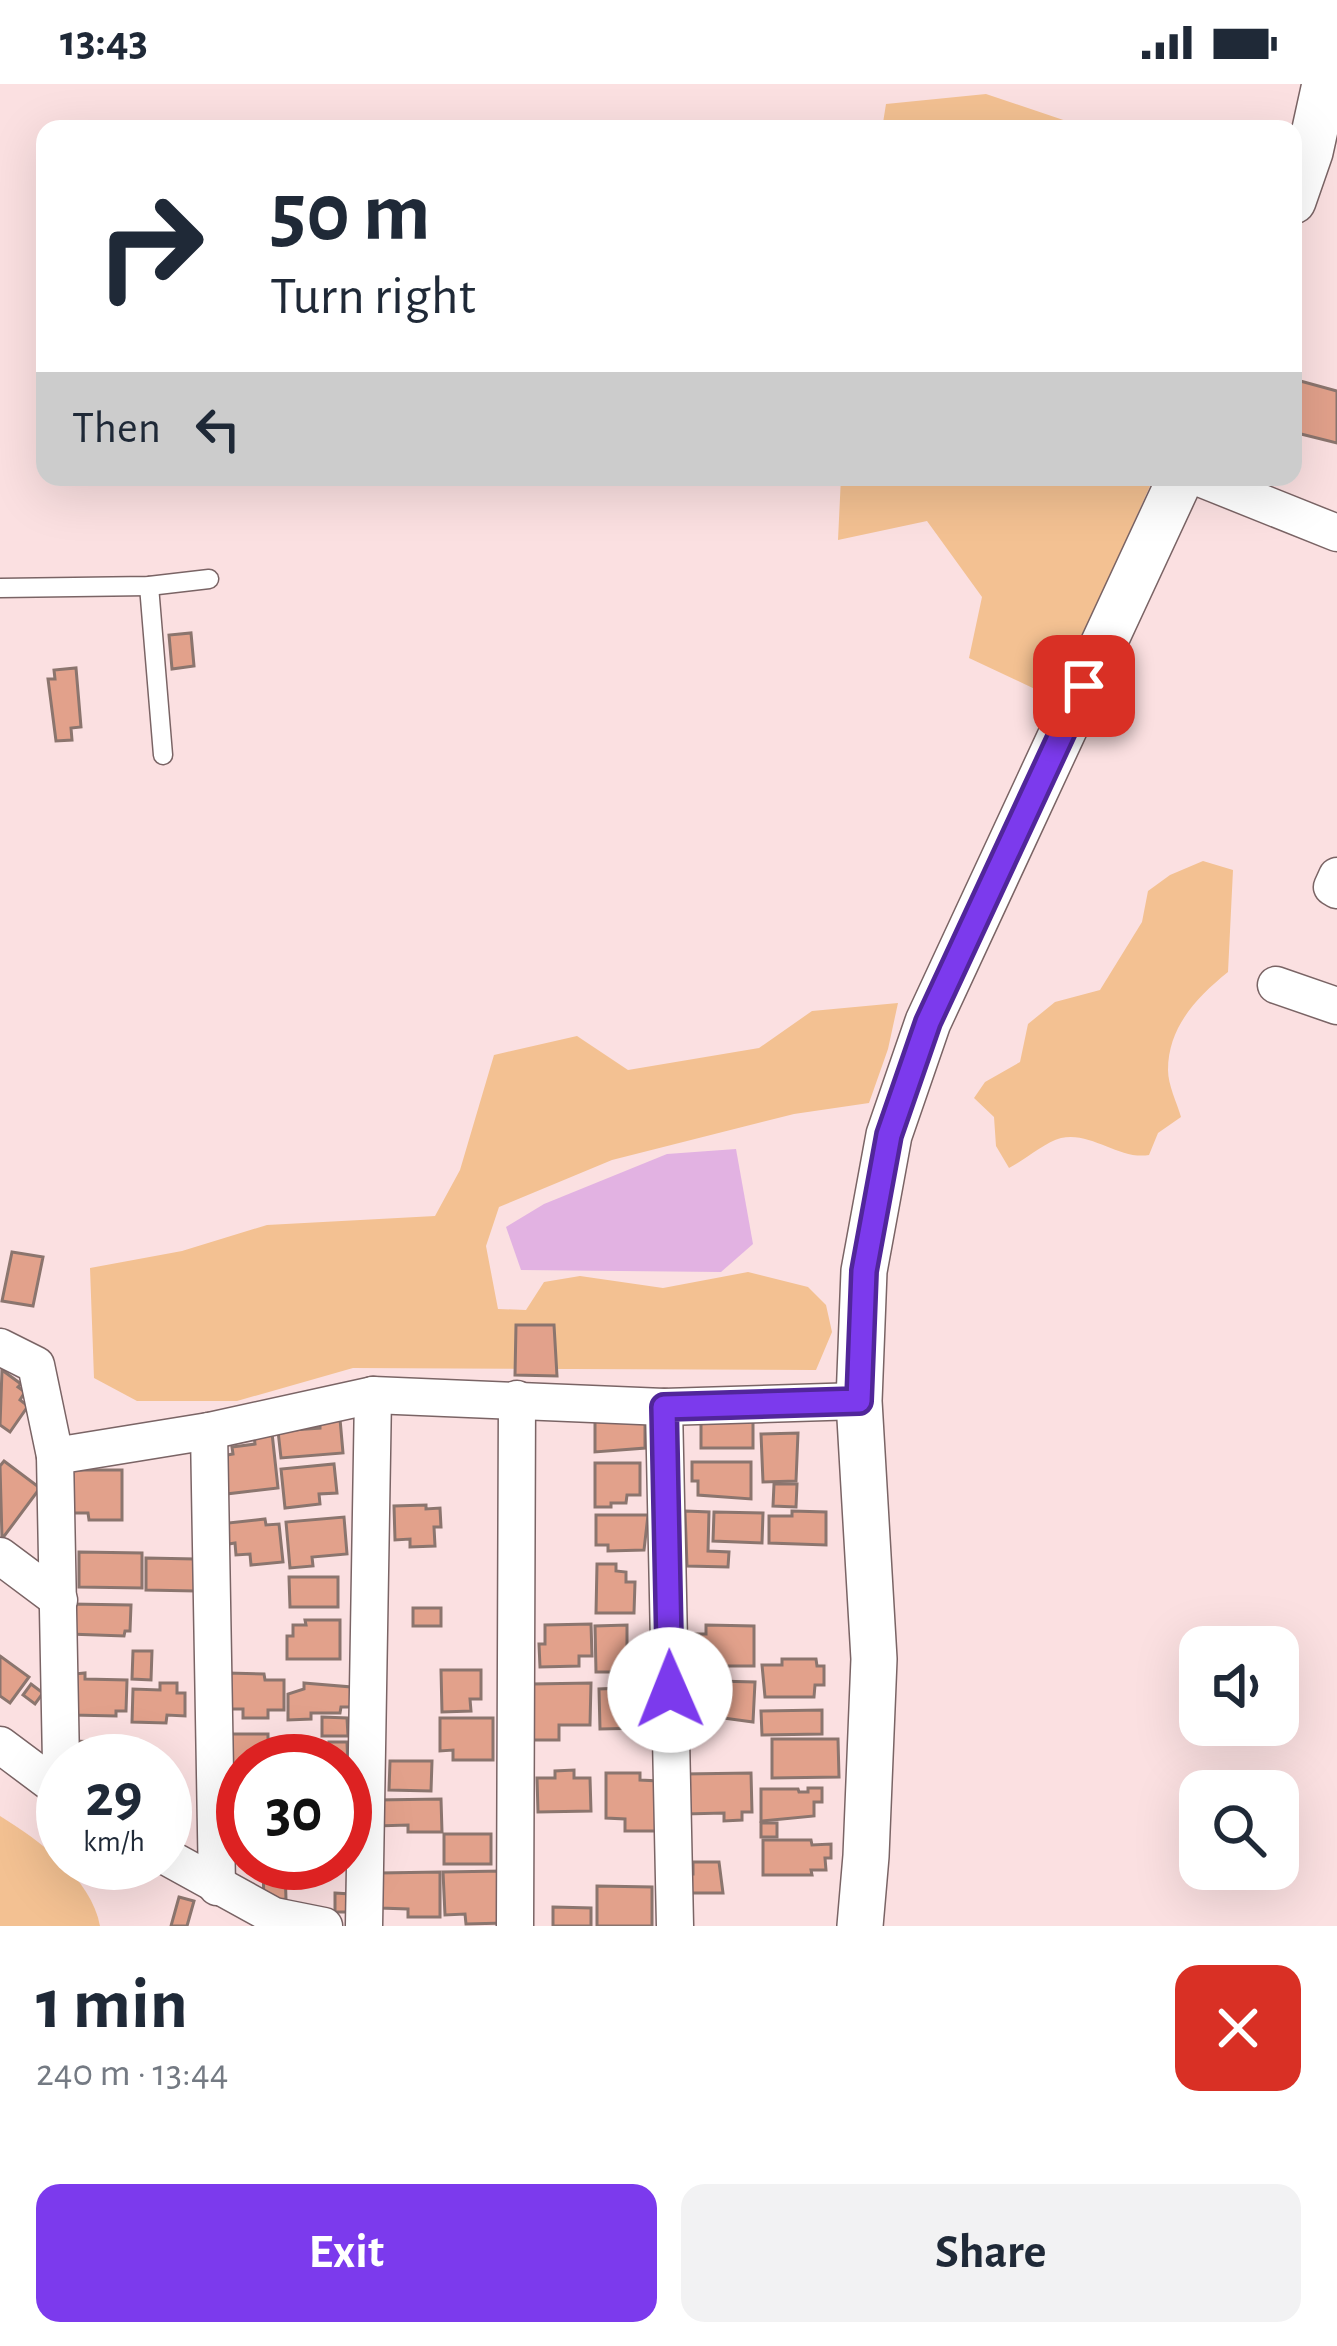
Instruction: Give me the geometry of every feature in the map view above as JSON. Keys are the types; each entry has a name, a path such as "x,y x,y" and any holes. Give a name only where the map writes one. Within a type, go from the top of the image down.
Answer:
{"street":[{"path":"1302,175 1325,84"},
{"path":"860,1926 874,1659 859,1401 864,1271 889,1135 928,1022 1177,486"},
{"path":"1220,486 1337,532"},
{"path":"1337,876 1332,887 1337,890"},
{"path":"1276,986 1337,1006"},
{"path":"0,1347 35,1365 55,1456 60,1734"},
{"path":"55,1456 209,1431 374,1395 664,1407 859,1401"},
{"path":"364,1926 374,1395"},
{"path":"515,1926 517,1399"},
{"path":"664,1407 675,1926"},
{"path":"209,1431 216,1831"},
{"path":"0,1556 59,1600"},
{"path":"0,1745 36,1773"},
{"path":"221,1890 274,1916 323,1926"}],"lane":[{"path":"0,589 149,586 209,579"},
{"path":"149,586 163,755"}],"shaded area":[{"path":"986,94 1063,120 883,120 886,104"},
{"path":"841,486 1150,486 1086,630 1037,690 969,658 982,597 927,521 838,540"},
{"path":"1203,861 1233,870 1228,972 1195,1003 1173,1040 1168,1076 1181,1117 1158,1133 1149,1155 1061,1138 1009,1168 996,1146 994,1117 974,1098 985,1082 1020,1062 1028,1024 1055,1002 1100,990 1142,922 1148,891"},
{"path":"898,1003 869,1103 794,1114 612,1160 499,1207 486,1246 498,1309 526,1310 544,1282 580,1276 663,1288 748,1272 808,1287 826,1305 832,1332 816,1370 353,1368 237,1401 137,1401 94,1378 90,1268 182,1251 267,1225 435,1216 460,1170 494,1055 577,1036 628,1070 759,1048 812,1011"},
{"path":"736,1149 753,1244 721,1272 521,1270 506,1227 544,1204 667,1154"},
{"path":"0,1816 36,1841 36,1890 85,1890 100,1926 0,1926"}],"building":[{"path":"1302,381 1337,391 1337,443 1302,434"},
{"path":"191,633 194,666 172,669 169,635"},
{"path":"76,668 81,727 71,728 72,740 56,741 48,679 55,679 54,670"},
{"path":"12,1252 43,1257 33,1306 2,1301"},
{"path":"516,1325 554,1325 557,1376 515,1375"},
{"path":"2,1370 21,1384 18,1387 25,1392 20,1400 28,1406 10,1432 0,1425"},
{"path":"701,1417 753,1417 753,1448 701,1448"},
{"path":"340,1419 343,1453 281,1458 278,1431 320,1428 320,1421"},
{"path":"595,1419 645,1419 645,1448 595,1452"},
{"path":"272,1433 278,1488 226,1494 221,1456 233,1454 232,1447 255,1444 254,1435"},
{"path":"798,1433 796,1481 763,1482 761,1434"},
{"path":"4,1461 40,1488 2,1539 0,1466"},
{"path":"692,1462 751,1462 751,1499 698,1495"},
{"path":"595,1463 640,1463 640,1495 627,1495 626,1503 611,1503 611,1507 595,1507"},
{"path":"334,1464 337,1493 319,1494 320,1504 285,1508 281,1469"},
{"path":"69,1470 122,1470 122,1520 89,1520 88,1513 70,1513"},
{"path":"774,1484 797,1484 796,1507 773,1506"},
{"path":"426,1505 426,1509 440,1508 435,1546 410,1547 410,1539 395,1540 394,1506"},
{"path":"685,1511 709,1512 708,1551 729,1552 728,1567 687,1566"},
{"path":"792,1511 826,1512 826,1545 769,1543 769,1516 792,1516"},
{"path":"714,1512 763,1513 762,1543 713,1541"},
{"path":"596,1515 648,1515 644,1550 608,1551 608,1545 596,1545"},
{"path":"344,1517 347,1554 312,1557 313,1566 290,1568 286,1522"},
{"path":"265,1519 266,1525 279,1524 283,1562 251,1565 250,1554 236,1555 235,1543 222,1545 219,1524"},
{"path":"79,1552 142,1553 142,1588 79,1587"},
{"path":"146,1558 195,1559 195,1591 146,1590"},
{"path":"597,1564 616,1564 616,1571 626,1572 626,1582 635,1582 634,1613 596,1613"},
{"path":"289,1577 338,1577 338,1607 290,1607"},
{"path":"70,1604 131,1605 130,1631 124,1636 69,1634"},
{"path":"413,1608 441,1608 441,1626 413,1626"},
{"path":"305,1620 340,1620 340,1659 287,1659 287,1636 293,1636 293,1625 306,1625"},
{"path":"591,1624 592,1656 579,1656 579,1666 540,1667 539,1644 545,1644 545,1625"},
{"path":"627,1625 627,1672 596,1672 595,1626"},
{"path":"706,1625 754,1626 754,1666 707,1666 707,1661 696,1660 696,1634 706,1634"},
{"path":"133,1651 152,1651 151,1680 132,1679"},
{"path":"0,1656 29,1677 10,1703 0,1696"},
{"path":"782,1659 816,1659 817,1666 824,1666 824,1685 815,1685 814,1697 765,1697 762,1665 782,1665"},
{"path":"441,1670 481,1670 481,1699 470,1699 471,1711 442,1712"},
{"path":"85,1673 85,1679 127,1680 126,1711 116,1711 116,1716 73,1715 74,1674"},
{"path":"227,1673 284,1680 284,1710 268,1710 268,1718 243,1718 243,1709 227,1709"},
{"path":"646,1680 647,1728 600,1729 599,1689"},
{"path":"715,1681 755,1682 753,1722 701,1715 701,1692 715,1693"},
{"path":"160,1683 177,1683 177,1693 185,1693 185,1716 167,1715 166,1723 132,1722 133,1689 160,1690"},
{"path":"304,1683 351,1687 351,1707 341,1707 340,1713 311,1713 311,1719 288,1720 288,1694 304,1689"},
{"path":"591,1683 590,1725 559,1725 559,1740 532,1740 532,1684"},
{"path":"31,1684 43,1693 35,1704 23,1695"},
{"path":"822,1710 822,1734 762,1735 761,1711"},
{"path":"322,1717 347,1718 348,1734 322,1734"},
{"path":"440,1718 493,1718 493,1760 453,1760 453,1750 440,1751"},
{"path":"772,1739 838,1739 839,1777 772,1778"},
{"path":"390,1761 432,1761 431,1791 389,1790"},
{"path":"574,1770 574,1778 590,1778 591,1811 538,1812 537,1778 555,1778 555,1771"},
{"path":"606,1773 640,1773 640,1780 659,1781 659,1831 625,1831 625,1819 606,1818"},
{"path":"751,1773 752,1812 742,1812 742,1820 724,1821 724,1813 685,1814 684,1774"},
{"path":"808,1788 822,1788 822,1802 814,1802 814,1816 761,1821 761,1789 808,1792"},
{"path":"441,1799 442,1832 408,1832 408,1825 376,1826 376,1800"},
{"path":"761,1823 777,1823 777,1837 761,1837"},
{"path":"444,1834 491,1834 491,1864 444,1864"},
{"path":"763,1840 831,1844 831,1858 825,1858 826,1870 811,1870 812,1875 763,1875"},
{"path":"693,1862 719,1862 723,1893 687,1893 687,1874 693,1874"},
{"path":"503,1871 505,1923 466,1924 465,1914 445,1915 443,1872"},
{"path":"440,1872 440,1917 408,1917 408,1909 380,1908 380,1873"},
{"path":"597,1886 652,1887 652,1926 597,1926"},
{"path":"264,1890 286,1890 286,1899 264,1900"},
{"path":"335,1893 350,1894 350,1912 335,1912"},
{"path":"179,1897 194,1901 187,1926 171,1926"},
{"path":"553,1907 591,1908 591,1926 553,1926"}],"route":[{"path":"670,1690 664,1407 859,1401 864,1271 889,1135 928,1022 1084,686"}]}
